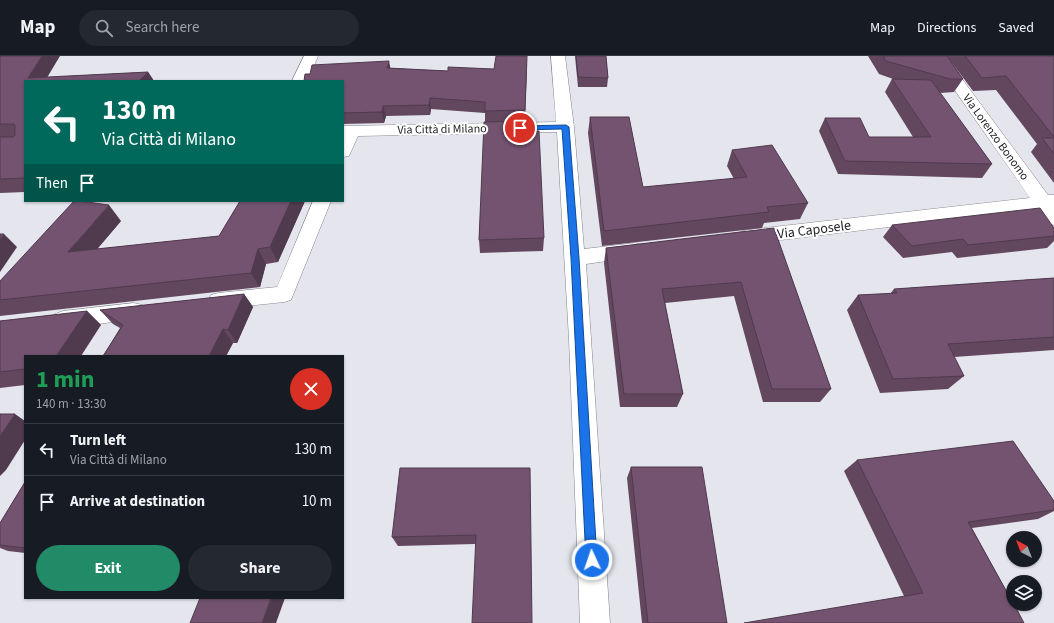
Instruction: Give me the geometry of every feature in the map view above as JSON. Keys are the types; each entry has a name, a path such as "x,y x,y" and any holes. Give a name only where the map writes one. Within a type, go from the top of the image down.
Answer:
{"street":[{"path":"300,80 311,56"},
{"path":"558,56 566,127 575,258 595,623"},
{"name":"Via Lorenzo Bonomo","path":"938,56 1048,201 1054,218"},
{"name":"Via Città di Milano","path":"347,131 566,127"},
{"path":"344,147 347,131"},
{"name":"Via Caposele","path":"733,239 1048,201"},
{"path":"197,304 284,294 322,202"},
{"path":"575,258 654,248"},
{"path":"47,322 150,310"}],"building":[{"path":"0,56 42,56 28,78 148,72 140,80 24,80 24,178 0,179 0,137 13,137 15,135 15,125 0,124"},
{"path":"496,56 527,56 525,110 485,111 485,102 430,98 429,105 383,106 382,112 344,113 344,80 304,80 305,74 310,74 312,65 389,61 387,68 448,71 448,67 494,69"},
{"path":"576,56 606,56 608,78 578,77"},
{"path":"883,56 947,56 963,79 950,79 886,61"},
{"path":"965,56 1054,56 1054,137 1006,76 982,78"},
{"path":"892,79 931,80 992,164 845,161 825,118 860,118 869,137 931,137"},
{"path":"590,117 629,117 643,187 747,177 732,150 772,145 808,203 767,207 769,212 604,231"},
{"path":"524,121 524,131 539,131 544,238 479,240 484,122"},
{"path":"1042,138 1054,138 1054,154"},
{"path":"73,202 109,205 68,252 219,236 239,202 291,202 270,247 258,249 251,273 0,300 0,281"},
{"path":"1040,208 1054,228 1054,236 968,245 963,239 912,246 892,225"},
{"path":"774,228 831,389 772,389 741,282 662,289 683,394 624,394 606,248"},
{"path":"0,234 4,234 0,240"},
{"path":"1054,278 1054,337 948,344 964,376 893,379 858,295 897,293 894,289"},
{"path":"244,294 228,330 223,329 210,355 104,355 123,325 100,310"},
{"path":"87,311 57,355 24,355 24,369 0,372 0,321"},
{"path":"0,414 15,414 0,436"},
{"path":"1013,441 1054,501 1054,510 968,522 1006,590 1006,611 1018,611 1024,623 744,623 923,593 857,460"},
{"path":"631,467 702,467 727,623 648,623"},
{"path":"400,468 530,468 532,623 472,623 476,535 392,537"},
{"path":"24,484 24,548 0,545 0,523"},
{"path":"200,599 271,599 262,623 190,623"}],"route":[{"path":"520,128 566,127 592,560"}]}
